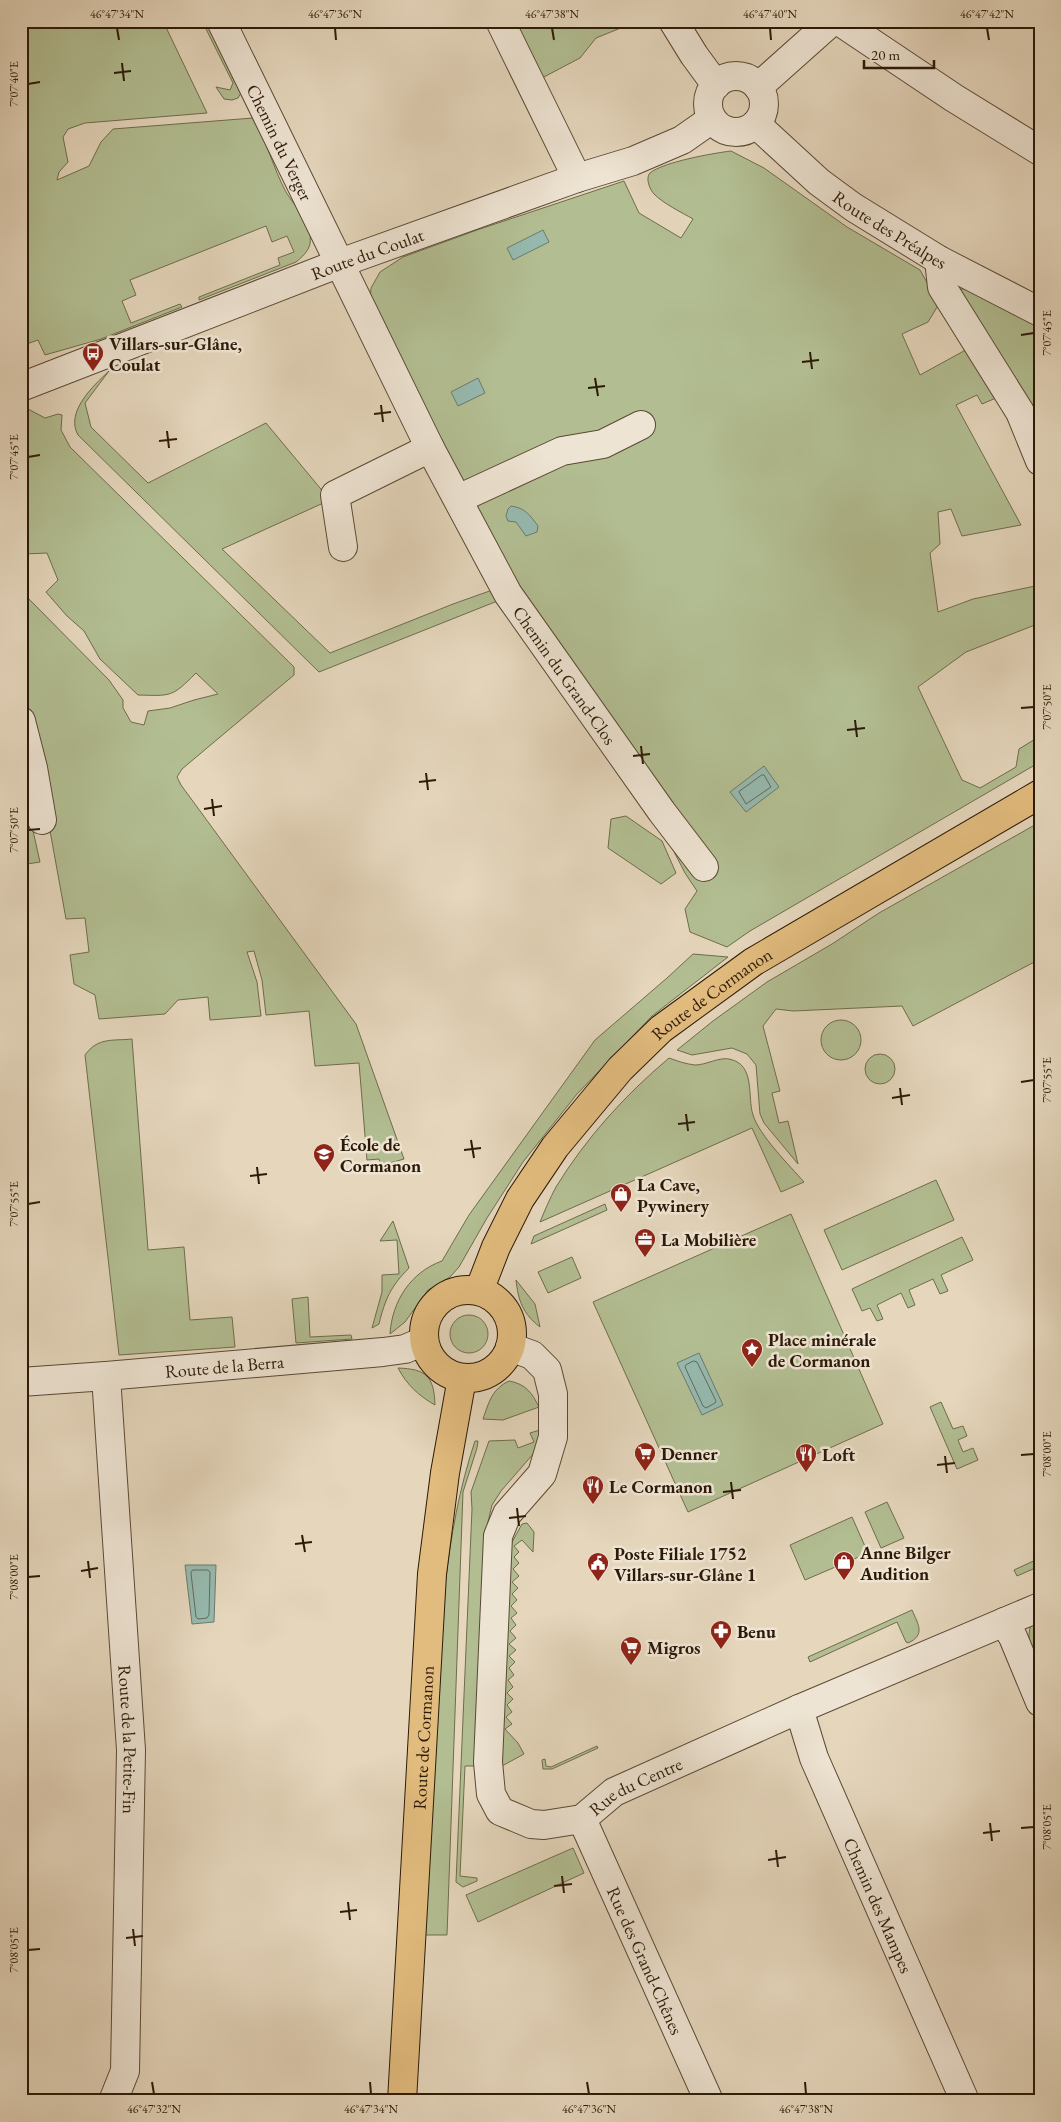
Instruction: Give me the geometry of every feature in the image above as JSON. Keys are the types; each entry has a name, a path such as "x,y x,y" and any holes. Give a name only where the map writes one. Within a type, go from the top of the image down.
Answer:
{"main road":[{"name":"Route de Cormanon","path":"479,1291 496,1247 520,1199 555,1147 620,1069 661,1029 753,962 1040,794"},
{"path":"464,1290 479,1291 491,1296 502,1306 509,1317 512,1332 510,1347 506,1356 490,1373 477,1378 462,1378 445,1372 434,1362 427,1352 424,1341 424,1326 435,1304 447,1295 464,1290"},
{"name":"Route de Cormanon","path":"402,2101 432,1574 445,1473 462,1378"}],"street":[{"name":"Chemin du Verger","path":"221,21 340,263"},
{"path":"500,21 577,178"},
{"path":"673,21 694,55 716,85"},
{"path":"758,87 832,21"},
{"path":"839,21 954,98 1040,150"},
{"path":"727,77 747,78 758,87 764,102 763,110 756,124 746,131 730,132 719,127 712,119 708,109 708,98 716,85 727,77"},
{"name":"Route du Coulat","path":"21,387 340,263 577,178 632,161 682,140 712,119"},
{"name":"Route des Préalpes","path":"756,124 819,182 853,207 939,260 1040,312"},
{"path":"939,260 942,287 1020,412 1040,461"},
{"name":"Chemin du Grand-Clos","path":"340,263 430,448 508,594 662,812 704,867"},
{"path":"458,499 562,451 603,444 641,425"},
{"path":"343,547 335,495 430,448"},
{"path":"21,721 33,768 42,820"},
{"name":"Route de la Berra","path":"21,1382 383,1352 405,1349 424,1341"},
{"name":"Rue du Centre","path":"510,1347 532,1355 547,1370 553,1394 553,1437 542,1474 507,1514 498,1536 488,1762 491,1794 500,1812 531,1824 544,1825 582,1819 614,1792 800,1709 1040,1607"},
{"name":"Route de la Petite-Fin","path":"106,1376 131,1750 125,2071 113,2101"},
{"path":"1004,1622 1013,1638 1040,1702"},
{"name":"Chemin des Mampes","path":"800,1709 820,1772 965,2101"},
{"name":"Rue des Grand-Chênes","path":"582,1819 709,2101"}],"green space":[{"path":"21,21 163,21 207,113 85,123 68,129 63,137 68,162 59,172 57,180 89,166 101,142 113,129 253,118 281,183 309,230 310,244 304,254 296,262 199,300 199,297 280,265 278,258 294,252 287,236 272,242 266,226 130,280 136,295 122,301 131,323 180,304 182,307 101,339 45,355 38,340 21,346"},
{"path":"202,21 206,21 241,93 238,98 232,100 224,99 216,87 230,90 233,83"},
{"path":"512,21 632,21 633,23 596,38 580,58 540,79"},
{"path":"731,151 764,168 847,227 920,270 939,304 928,322 902,334 920,375 973,346 1003,395 982,404 977,395 956,405 1021,525 962,536 951,509 938,512 940,544 930,553 938,612 973,599 1040,585 1040,623 966,652 918,687 962,780 980,788 1016,767 1019,749 1040,736 1040,762 750,931 727,947 690,932 685,909 697,891 510,585 370,301 371,288 380,272 403,257 624,181 639,213 681,238 693,219 654,194 649,184 648,178 650,173 677,162"},
{"path":"954,289 967,289 1040,322 1040,447"},
{"path":"109,371 85,403 91,427 148,483 266,423 330,500 222,549 330,653 498,588 505,598 319,672 78,435 75,417 78,409 89,392"},
{"path":"21,409 28,409 45,418 58,414 62,415 61,430 70,447 294,667 294,675 182,769 177,777 356,1024 404,1159 390,1163 391,1167 383,1170 379,1159 367,1160 359,1063 315,1066 309,1011 266,1015 262,980 254,951 247,952 257,982 261,1016 210,1020 208,997 178,1000 165,1014 99,1019 95,995 74,984 70,955 89,952 85,918 66,919 39,770 21,702 21,593 109,680 123,700 123,708 131,722 144,725 148,711 170,708 218,694 196,673 182,687 171,693 165,695 138,695 100,659 84,631 67,616 46,592 58,580 47,553 26,554 21,557"},
{"path":"21,777 40,862 21,865"},
{"path":"626,816 662,841 676,873 661,884 608,848 611,819"},
{"path":"1040,822 1040,959 913,1026 902,1006 793,1011 776,1009 763,1026 780,1091 772,1093 779,1123 788,1121 798,1164 764,1123 760,1114 756,1065 747,1054 732,1048 692,1055 677,1050 767,982 832,944 879,913"},
{"path":"693,954 728,957 652,1016 577,1094 523,1162 487,1218 459,1267 450,1277 428,1290 405,1322 390,1334 395,1310 405,1289 421,1272 442,1261 469,1215 595,1040"},
{"path":"845,1020 852,1023 858,1029 861,1040 860,1048 852,1057 845,1060 837,1060 830,1057 822,1048 821,1036 824,1029 833,1021"},
{"path":"132,1039 148,1250 184,1247 190,1320 232,1317 235,1347 119,1355 85,1055 95,1045 100,1043"},
{"path":"880,1054 891,1058 895,1069 891,1080 880,1084 869,1080 865,1069 869,1058"},
{"path":"669,1058 695,1065 721,1059 738,1062 747,1074 751,1108 756,1123 776,1150 804,1182 781,1192 752,1128 540,1222 556,1187 593,1134 637,1087"},
{"path":"936,1180 954,1220 842,1270 824,1230"},
{"path":"605,1204 607,1210 531,1244 534,1236"},
{"path":"791,1214 883,1424 688,1512 593,1302"},
{"path":"393,1221 409,1268 390,1293 379,1324 372,1328 382,1292 382,1275 399,1274 397,1240 380,1241"},
{"path":"962,1237 973,1260 941,1275 948,1291 940,1294 933,1279 909,1290 915,1305 908,1308 901,1293 877,1305 883,1319 877,1321 870,1308 862,1311 852,1289"},
{"path":"572,1257 581,1278 548,1293 538,1272"},
{"path":"516,1280 535,1304 540,1327 525,1312 518,1294"},
{"path":"308,1297 310,1337 351,1335 352,1339 296,1343 292,1299"},
{"path":"469,1315 483,1320 488,1334 483,1348 469,1353 455,1348 450,1334 455,1320"},
{"path":"398,1368 415,1370 427,1376 433,1387 435,1405 414,1390"},
{"path":"509,1381 520,1384 528,1390 539,1407 503,1420 483,1419 495,1392"},
{"path":"941,1402 953,1429 963,1426 967,1436 958,1440 963,1452 973,1448 978,1460 957,1469 930,1407"},
{"path":"540,1430 540,1442 534,1453 501,1491 492,1505 487,1526 477,1766 465,1766 460,1876 477,1878 477,1881 463,1887 456,1882 472,1509 471,1492 489,1441 515,1440 518,1448 534,1442 530,1433"},
{"path":"475,1441 478,1441 477,1448 463,1492 447,1935 425,1935 445,1586 456,1512"},
{"path":"887,1502 904,1538 881,1548 865,1512"},
{"path":"852,1517 868,1553 805,1580 790,1545"},
{"path":"527,1523 534,1532 533,1552 522,1540 514,1546 519,1552 514,1557 519,1563 513,1569 519,1576 512,1582 518,1588 512,1594 517,1600 511,1606 517,1613 511,1618 516,1625 510,1631 516,1638 509,1644 516,1650 509,1656 515,1662 509,1668 514,1675 508,1680 513,1687 507,1693 513,1699 507,1705 512,1712 506,1717 512,1724 505,1729 518,1743 524,1754 502,1766 500,1751 511,1544 522,1524"},
{"path":"1040,1558 1040,1566 1017,1576 1014,1570"},
{"path":"912,1610 919,1629 919,1633 914,1640 906,1642 897,1622 810,1662 808,1657"},
{"path":"1040,1619 1040,1663 1036,1664 1030,1649 1029,1634 1031,1623"},
{"path":"597,1746 598,1748 552,1769 543,1769 542,1760 545,1759 546,1766 551,1767"},
{"path":"573,1848 584,1873 478,1922 466,1895"}],"water":[{"path":"543,230 549,242 513,260 507,248"},
{"path":"478,378 485,393 458,406 451,392"},
{"path":"511,506 520,508 530,515 538,526 537,532 526,536 516,522 508,521 506,516"},
{"path":"764,766 779,787 746,812 730,792"},
{"path":"699,1353 723,1405 702,1415 677,1363"},
{"path":"185,1565 216,1565 214,1622 192,1624"}],"place":[{"name":"Villars-sur-Glâne, Coulat","path":"93,372"},
{"name":"École de Cormanon","path":"324,1173"},
{"name":"La Cave, Pywinery","path":"621,1213"},
{"name":"La Mobilière","path":"645,1258"},
{"name":"Place minérale de Cormanon","path":"752,1368"},
{"name":"Denner","path":"645,1472"},
{"name":"Loft","path":"806,1473"},
{"name":"Le Cormanon","path":"593,1505"},
{"name":"Anne Bilger Audition","path":"844,1581"},
{"name":"Poste Filiale 1752 Villars-sur-Glâne 1","path":"598,1582"},
{"name":"Benu","path":"721,1650"},
{"name":"Migros","path":"631,1666"}]}
